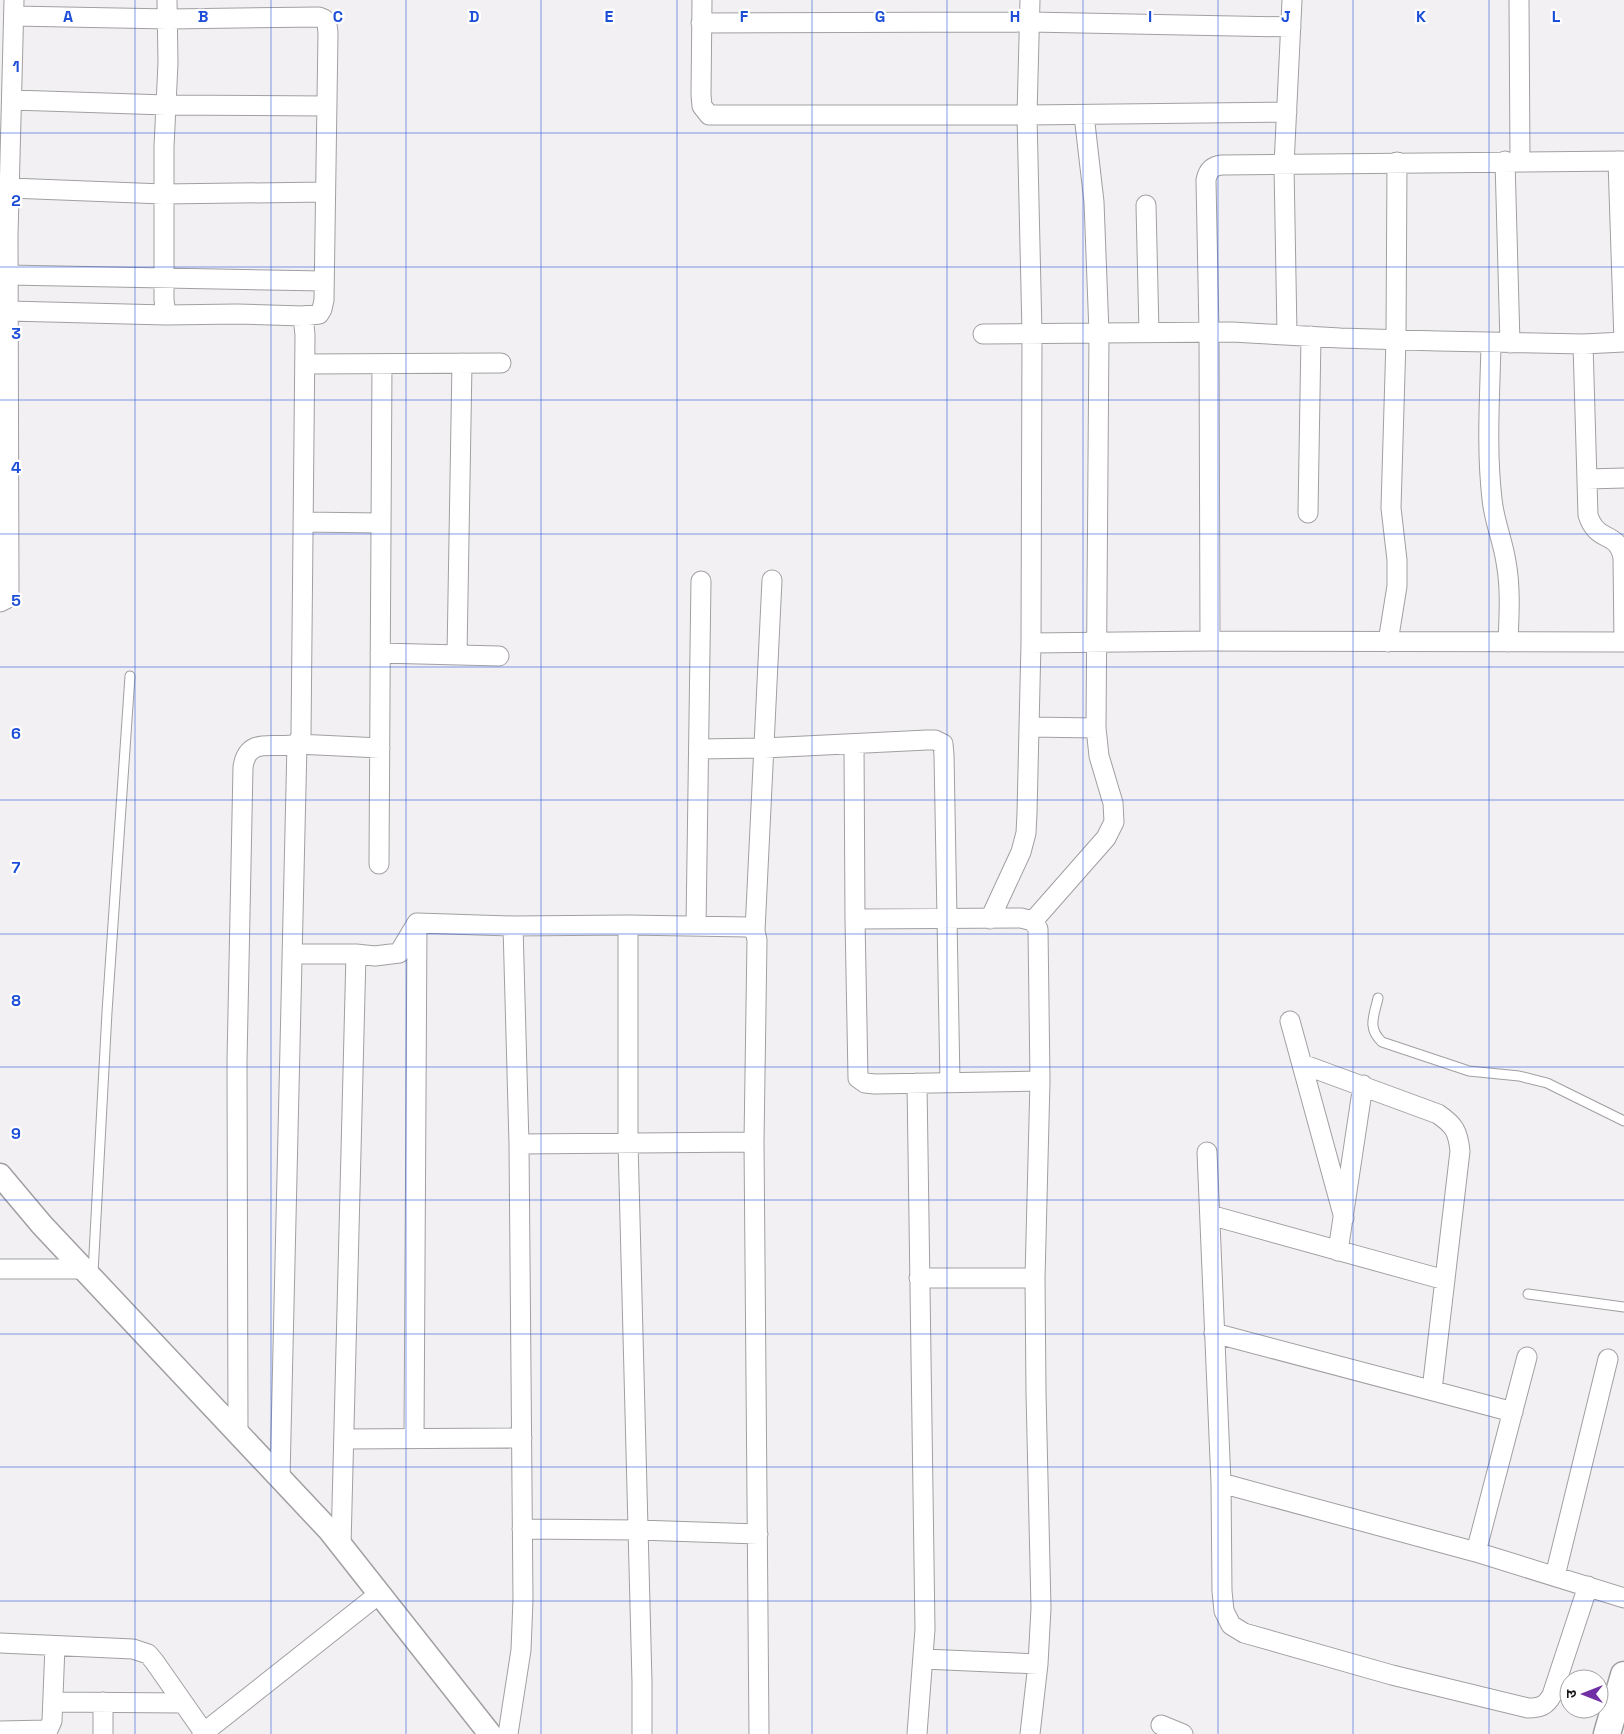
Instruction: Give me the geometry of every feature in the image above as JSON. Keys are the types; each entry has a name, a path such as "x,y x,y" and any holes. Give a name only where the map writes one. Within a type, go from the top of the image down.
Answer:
{"main road":[{"path":"1606,1734 1624,1675"}],"street":[{"path":"166,315 164,300 164,194 167,0"},
{"path":"702,0 701,95 702,106 709,115 1084,115 1287,112"},
{"path":"990,919 1021,852 1026,833 1031,644 1032,333 1027,115 1030,0"},
{"path":"1287,334 1284,165 1292,0"},
{"path":"1510,343 1513,161 1519,0"},
{"path":"0,602 6,599 9,594 4,480 4,353 9,311 4,236 10,188 6,122 12,100 10,9 168,19 319,17 324,19 328,33 324,300 319,314 303,316 237,314 166,315 9,311"},
{"path":"701,23 1030,22 1291,27"},
{"path":"12,100 166,105 327,106"},
{"path":"1033,921 1106,838 1114,822 1114,802 1099,756 1096,728 1099,333 1094,202 1084,115"},
{"path":"983,334 1209,331 1510,343 1583,344 1624,342 1621,161 1222,165 1214,166 1208,171 1206,180 1209,331 1210,641"},
{"path":"1388,642 1397,577 1391,508 1396,339 1397,162"},
{"path":"10,188 164,194 325,192"},
{"path":"1146,205 1150,332"},
{"path":"8,275 324,281"},
{"path":"280,1478 297,744 302,727 305,364 303,316"},
{"path":"1308,513 1311,336"},
{"path":"1491,342 1489,470 1496,524 1507,563 1509,592 1508,642"},
{"path":"1031,644 1210,641 1624,642 1622,548 1616,542 1597,532 1591,525 1588,515 1583,344"},
{"path":"457,655 462,363"},
{"path":"305,364 501,363"},
{"path":"379,864 382,364"},
{"path":"1587,479 1624,478"},
{"path":"303,522 381,523"},
{"path":"759,1734 754,1142 757,940 755,931 772,580"},
{"path":"696,926 701,581"},
{"path":"380,653 499,656"},
{"path":"1030,727 1096,728"},
{"path":"699,749 764,748 927,740 936,740 943,744 950,1082"},
{"path":"238,1434 237,1061 243,767 249,751 258,746 289,746 297,744 380,748"},
{"path":"854,744 858,1078 865,1083 875,1084 1040,1081"},
{"path":"855,919 947,920 1022,918 1033,921 1038,929 1040,1081 1035,1278 1040,1608 1038,1664 1030,1734"},
{"path":"293,954 356,954 375,956 399,953 417,924"},
{"path":"417,924 514,926 628,924 748,927 755,931"},
{"path":"414,1439 417,924"},
{"path":"628,924 628,1142 642,1734"},
{"path":"508,1734 522,1650 519,1144 514,926"},
{"path":"341,1546 356,954"},
{"path":"1290,1021 1344,1218"},
{"path":"1302,1064 1438,1114 1451,1122 1458,1136 1460,1151 1432,1390"},
{"path":"917,1083 925,1628 917,1734"},
{"path":"1338,1250 1362,1086"},
{"path":"519,1144 754,1142"},
{"path":"1208,1152 1221,1483 1222,1592 1224,1611 1231,1625 1253,1636 1402,1677 1528,1708 1539,1708 1547,1704 1552,1695 1588,1586"},
{"path":"0,1175 42,1225 329,1530 490,1734"},
{"path":"1210,1215 1445,1280"},
{"path":"0,1270 88,1274"},
{"path":"919,1278 1035,1278"},
{"path":"1214,1333 1512,1412"},
{"path":"1476,1552 1527,1357"},
{"path":"1554,1576 1608,1359"},
{"path":"344,1439 522,1438"},
{"path":"1221,1483 1476,1552 1624,1598"},
{"path":"522,1529 758,1534"},
{"path":"0,1643 142,1651 148,1654 154,1661 204,1733 379,1594"},
{"path":"0,1731 48,1730 52,1721 54,1646"},
{"path":"924,1659 1038,1664"},
{"path":"53,1702 183,1703"},
{"path":"103,1702 103,1734"},
{"path":"1161,1726 1184,1734"}],"lane":[{"path":"88,1274 130,676"},
{"path":"1378,998 1373,1019 1373,1029 1376,1036 1382,1042 1468,1071 1535,1079 1547,1083 1624,1121"},
{"path":"1528,1294 1624,1307"}]}
